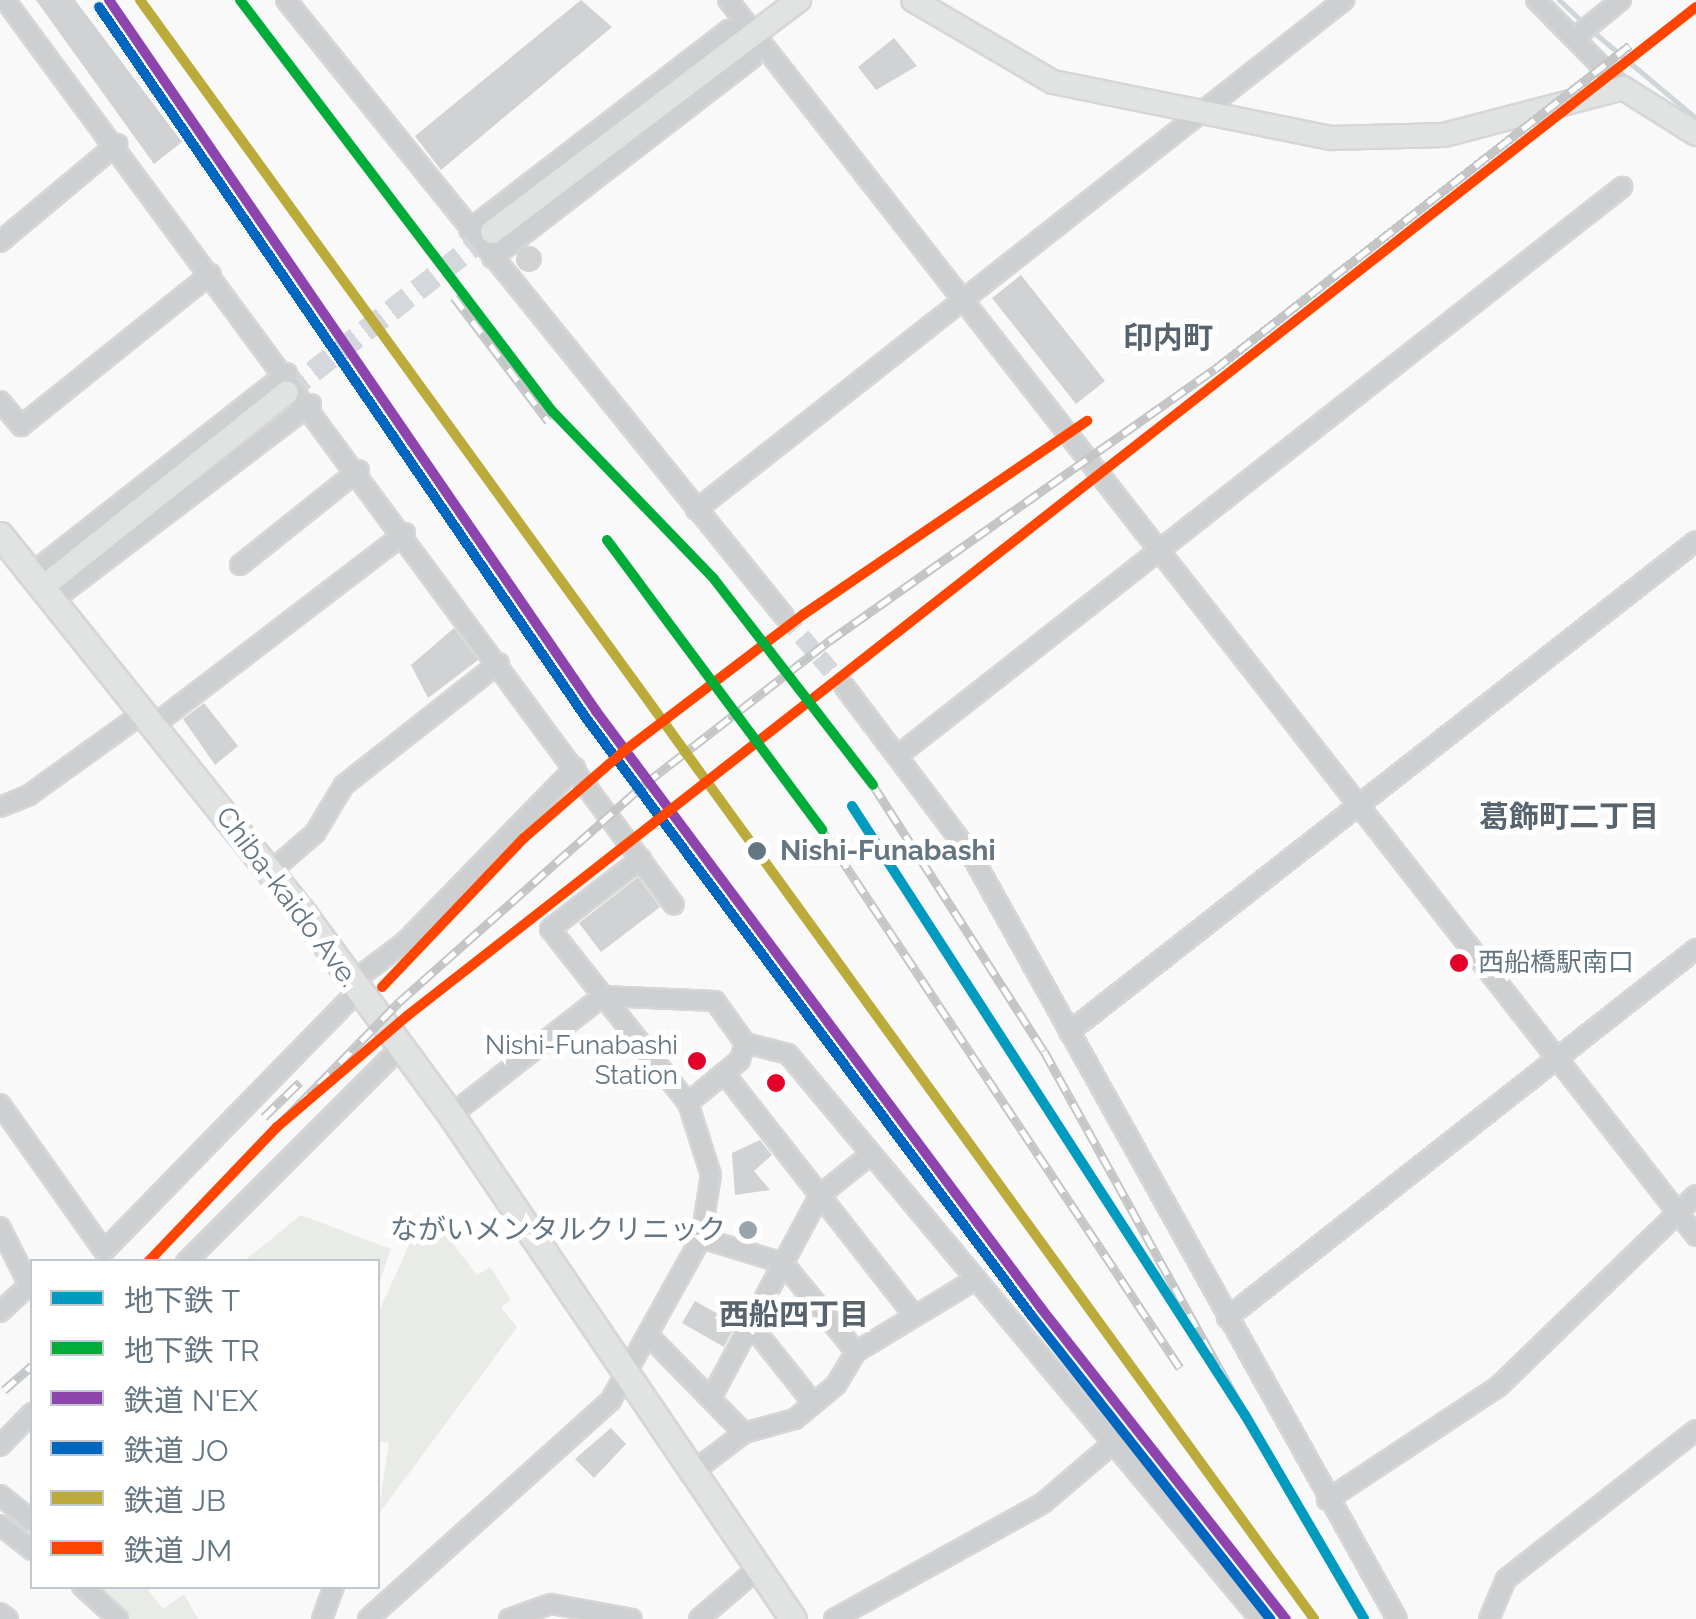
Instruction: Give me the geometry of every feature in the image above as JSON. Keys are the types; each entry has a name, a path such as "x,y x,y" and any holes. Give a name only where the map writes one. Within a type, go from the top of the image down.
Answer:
{"highway":[{"name":"Chiba-kaido Ave.","path":"1,538 270,872 450,1114 624,1378 793,1619"}],"main road":[{"path":"480,231 798,0"},
{"path":"914,0 1039,76 1199,112 1374,141 1444,135 1623,88 1696,134"},
{"path":"43,586 287,382"}],"street":[{"path":"5,0 117,144 287,382 311,404 674,904"},
{"path":"728,0 1696,1236"},
{"path":"696,510 1344,0"},
{"path":"1536,0 1577,36 1623,88"},
{"path":"1577,36 1621,0"},
{"path":"295,3 480,231 492,258 784,616"},
{"path":"492,258 752,58 754,33"},
{"path":"0,242 117,144"},
{"path":"902,753 1622,188"},
{"path":"0,401 20,426 211,274"},
{"path":"43,586 311,404"},
{"path":"240,565 359,470"},
{"path":"0,807 29,795 148,719 405,532"},
{"path":"1069,1032 1696,541"},
{"path":"270,872 315,833 344,785 499,663"},
{"path":"844,686 902,753 972,856 1327,1500 1397,1619"},
{"path":"0,1104 104,1250 355,986 404,943 576,768"},
{"path":"368,1619 606,1404 702,1238 711,1175 688,1103 550,929 641,859"},
{"path":"1227,1318 1696,949"},
{"path":"450,1114 603,996 715,1001 746,1043 788,1054 972,1282 1117,1440 1258,1618"},
{"path":"688,1103 724,1073 746,1043"},
{"path":"189,1259 400,1047"},
{"path":"724,1073 912,1313"},
{"path":"711,1398 820,1195 870,1155"},
{"path":"1327,1500 1499,1386 1696,1195"},
{"path":"0,1227 29,1285 0,1312"},
{"path":"702,1238 783,1263 856,1352"},
{"path":"690,1474 744,1434 776,1431 813,1403 856,1352 912,1313 972,1282"},
{"path":"751,1325 813,1403"},
{"path":"648,1335 744,1434"},
{"path":"0,1446 30,1415"},
{"path":"1489,1619 1506,1579 1696,1430"},
{"path":"834,1619 1015,1520 1117,1440"},
{"path":"0,1496 30,1519"},
{"path":"0,1525 30,1548"},
{"path":"699,1619 756,1570"},
{"path":"85,1589 118,1619"},
{"path":"322,1619 333,1589"},
{"path":"509,1619 551,1604 632,1619"},
{"path":"0,1613 8,1619"}],"shaded area":[{"path":"301,1215 391,1249 380,1280 380,1259 246,1259"},
{"path":"440,1227 477,1275 490,1267 511,1300 501,1307 517,1327 380,1512 389,1443 380,1441 380,1310 412,1238"},
{"path":"93,1589 148,1589 163,1609 184,1594 198,1619 123,1619"}],"building":[{"path":"36,0 75,0 182,142 154,164"},
{"path":"581,0 612,27 441,170 415,136"},
{"path":"894,38 917,66 876,90 858,67"},
{"path":"529,246 538,250 542,259 538,268 529,272 520,268 516,259 520,250"},
{"path":"1021,275 1105,381 1076,404 992,298"},
{"path":"454,628 478,660 428,698 411,665"},
{"path":"204,703 238,746 215,765 183,719"},
{"path":"638,877 660,907 601,952 579,923"},
{"path":"760,1140 772,1155 754,1171 770,1190 735,1195 732,1153"},
{"path":"695,1301 736,1324 724,1347 682,1323"},
{"path":"611,1428 626,1444 594,1478 575,1459"}],"waterway":[{"path":"1559,0 1583,22"},
{"path":"1591,30 1696,118"}],"tunnel":[{"path":"287,392 492,232"},
{"path":"784,616 844,686"}],"railway":[{"path":"277,1127 399,1002 646,783 829,641 1215,369 1630,45"},
{"path":"454,297 548,421"},
{"path":"873,785 1044,1051 1245,1415"},
{"path":"822,830 1180,1368"},
{"path":"264,1117 300,1082"},
{"path":"4,1390 30,1368"}],"metro line":[{"name":"TR","path":"240,0 552,411 714,579 873,785"},
{"name":"TR","path":"607,540 822,830"},
{"name":"T","path":"852,806 1245,1415 1364,1619"}],"rail line":[{"name":"N'EX","path":"109,0 596,711 1041,1308 1286,1619"},
{"name":"JB","path":"140,0 1314,1619"},
{"name":"JO","path":"99,7 586,718 1031,1315 1270,1619"},
{"name":"JM","path":"151,1259 277,1127 407,1016 1696,7"},
{"name":"JM","path":"382,987 524,838 624,751 804,614 1087,421"}],"place":[{"name":"Nishi-Funabashi","path":"757,851"},
{"name":"西船橋駅南口","path":"1459,963"},
{"name":"Nishi-Funabashi Station","path":"697,1061"},
{"name":"ながいメンタルクリニック","path":"748,1230"}],"district":[{"name":"印内町","path":"1168,338"},
{"name":"葛飾町二丁目","path":"1569,817"},
{"name":"西船四丁目","path":"794,1315"}]}
